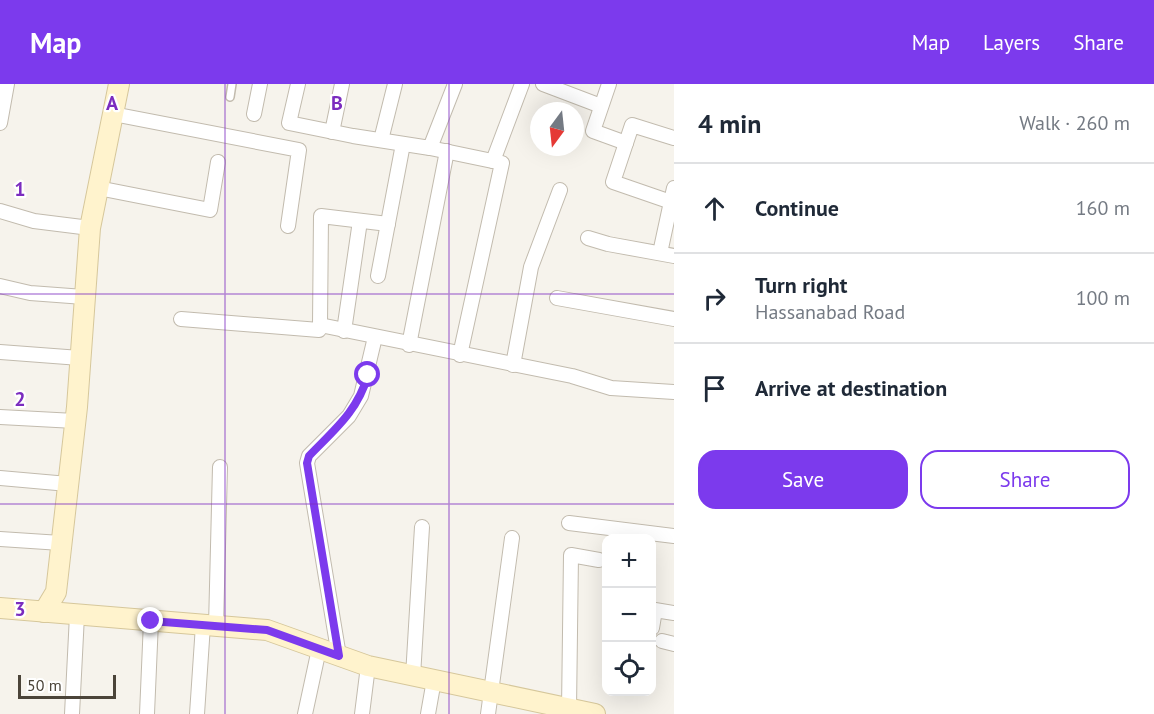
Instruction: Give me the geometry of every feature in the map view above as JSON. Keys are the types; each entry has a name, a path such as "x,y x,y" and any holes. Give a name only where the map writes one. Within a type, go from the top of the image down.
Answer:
{"street":[{"path":"0,123 7,84"},
{"path":"44,612 56,592 75,421 90,228 119,84"},
{"path":"254,114 261,84"},
{"path":"298,84 289,123 430,147 502,163 460,355"},
{"path":"332,132 342,84"},
{"path":"381,140 395,84"},
{"path":"430,147 455,84"},
{"path":"493,161 522,84"},
{"path":"543,84 601,106"},
{"path":"609,84 593,131 626,143"},
{"path":"113,114 299,150 288,226"},
{"path":"660,253 673,195 613,182 632,125 674,138"},
{"path":"378,276 403,144"},
{"path":"409,345 447,151"},
{"path":"98,188 210,210 218,162"},
{"path":"513,365 531,267 560,190"},
{"path":"0,212 34,221 90,228"},
{"path":"181,319 319,330 321,216 388,224"},
{"path":"344,331 360,221"},
{"path":"588,238 608,244 674,255"},
{"path":"0,286 30,293 84,297"},
{"path":"557,298 674,319"},
{"path":"320,325 409,345 572,376 611,388 674,392"},
{"path":"339,656 307,463 309,456 349,416 362,396 375,338"},
{"path":"0,352 80,358"},
{"path":"0,417 75,421"},
{"path":"197,714 209,625 220,467"},
{"path":"0,478 68,483"},
{"path":"569,523 674,536"},
{"path":"413,676 422,527"},
{"path":"488,714 512,538"},
{"path":"0,539 61,543"},
{"path":"569,709 571,555 599,560"},
{"path":"0,609 267,630 368,666 491,692 542,709 569,709 595,714"},
{"path":"656,610 674,613"},
{"path":"72,714 77,615"},
{"path":"147,714 151,621"},
{"path":"305,714 319,649"},
{"path":"362,714 368,666"},
{"path":"428,714 434,680"}],"lane":[{"path":"230,97 232,84"}],"route":[{"path":"151,621 267,630 339,656 307,463 309,456 349,416 362,396 368,375"}]}
